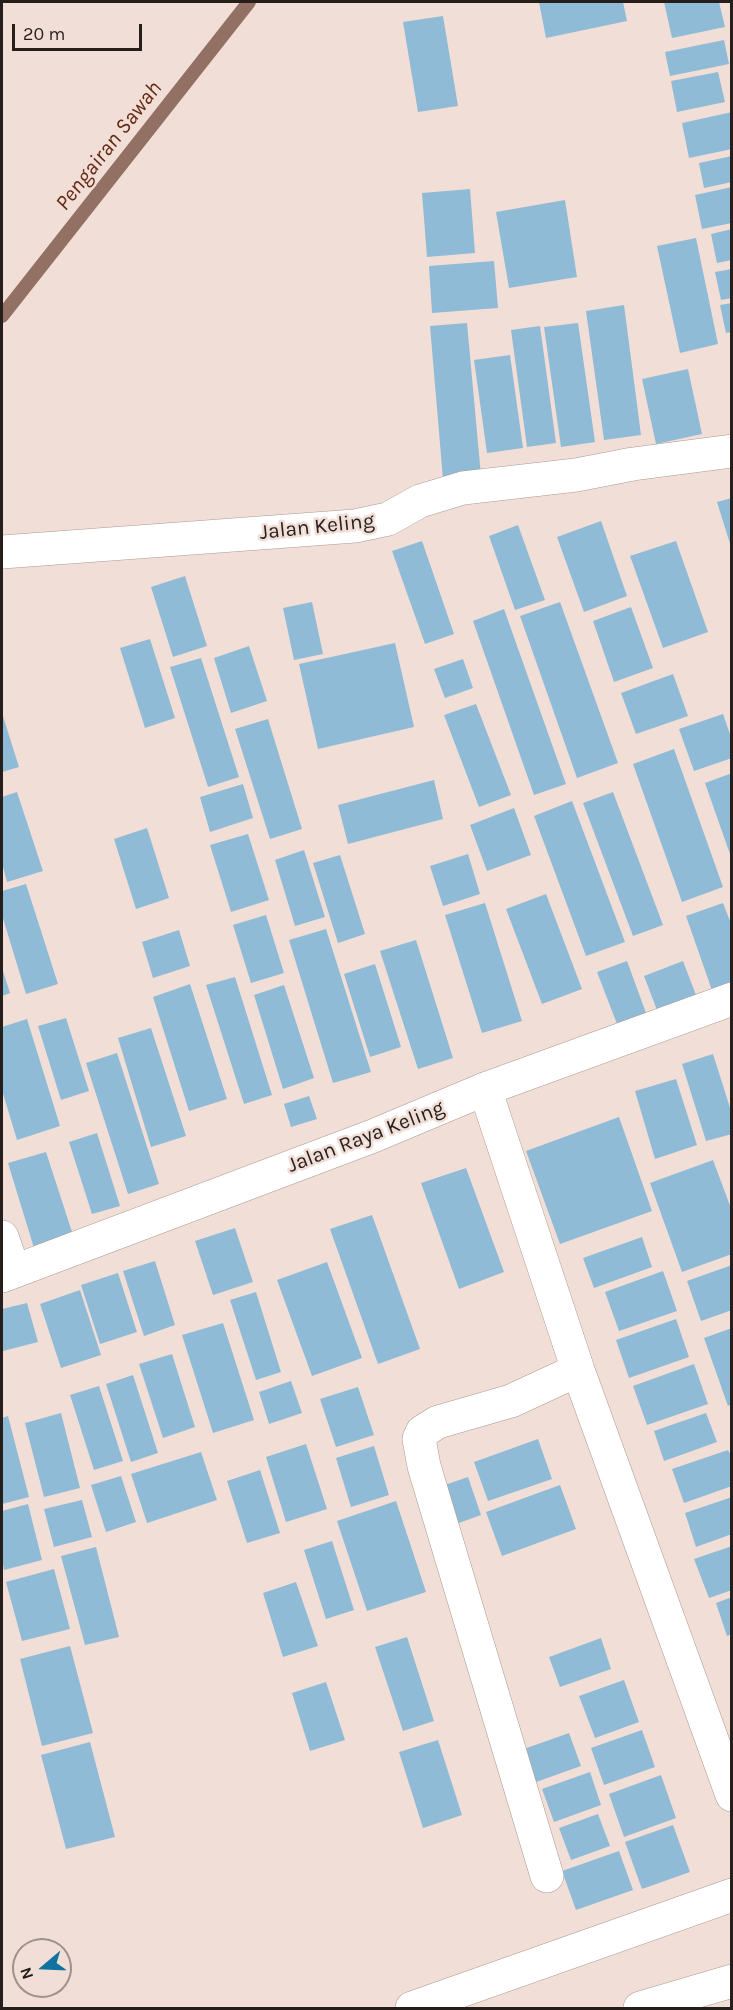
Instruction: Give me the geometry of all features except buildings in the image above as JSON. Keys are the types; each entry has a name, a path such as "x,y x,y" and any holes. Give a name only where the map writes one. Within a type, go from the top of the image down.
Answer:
{"street":[{"name":"Jalan Keling","path":"2,552 355,526 388,519 420,501 463,488 576,475 633,464 732,451"},
{"name":"Jalan Raya Keling","path":"8,1274 373,1136 486,1089 732,999"},
{"path":"486,1089 578,1370 732,1795"},
{"path":"2,1237 8,1274"},
{"path":"547,1876 428,1478 419,1439 422,1432 438,1422 511,1401 578,1370"},
{"path":"412,2008 732,1895"},
{"path":"640,2008 732,1981"}],"waterway":[{"name":"Pengairan Sawah","path":"2,316 249,2"}]}
